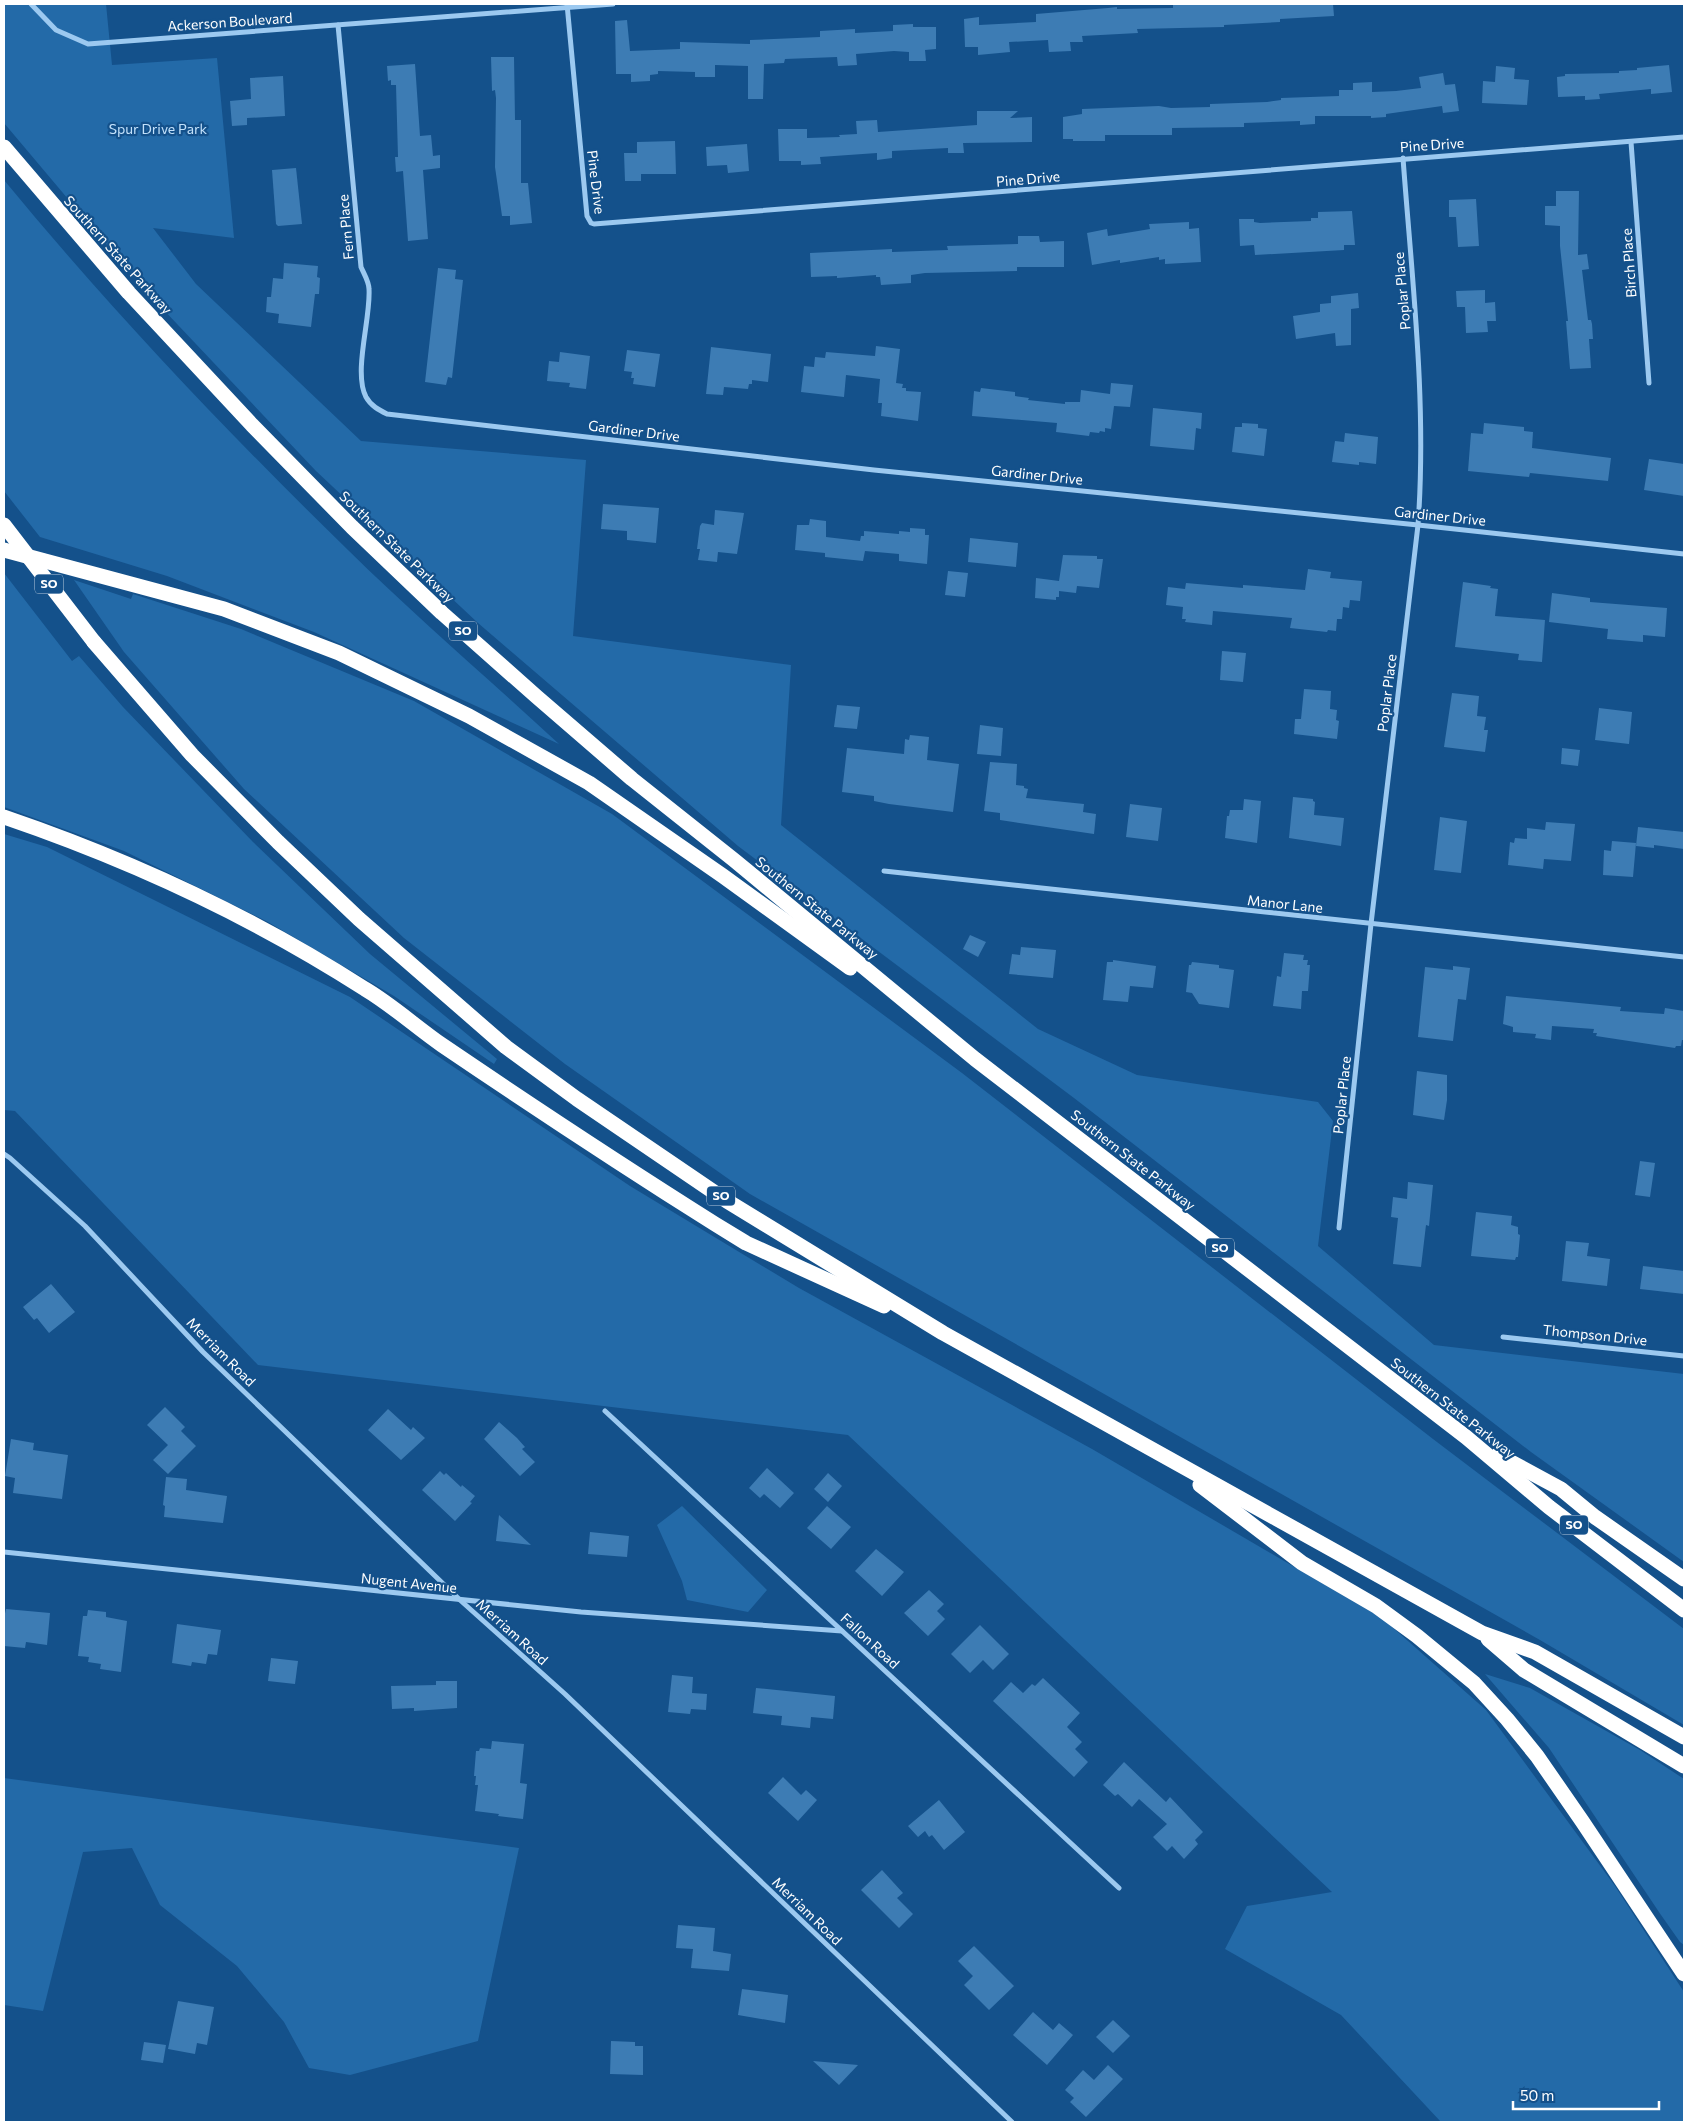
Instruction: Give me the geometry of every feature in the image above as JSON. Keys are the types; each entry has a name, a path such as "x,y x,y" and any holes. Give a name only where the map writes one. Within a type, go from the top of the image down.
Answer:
{"highway":[{"name":"Southern State Parkway","path":"4,147 129,293 252,425 352,527 442,613 632,780 734,860 975,1059 1466,1437 1550,1507 1684,1610"},
{"name":"SO","path":"4,525 94,642 192,754 278,842 359,918 506,1047 577,1099 667,1162 944,1333 1482,1633 1534,1652 1684,1737"},
{"path":"4,550 224,609 339,653 469,716 589,783 723,876 975,1059"},
{"path":"4,817 59,836 166,881 271,933 367,989 441,1044 730,1234 944,1333"},
{"path":"1466,1437 1561,1490 1595,1517 1684,1579"},
{"path":"1158,1453 1302,1563 1376,1606 1410,1630 1474,1683 1537,1756 1582,1820 1684,1974"},
{"name":"SO","path":"1482,1633 1524,1670 1684,1766"}],"street":[{"name":"Ackerson Boulevard","path":"31,4 56,30 88,44 567,6 613,4"},
{"name":"Pine Drive","path":"567,6 586,216 594,224 1684,137"},
{"name":"Fern Place","path":"338,25 361,267 369,288 362,367 363,387 366,398 374,407 387,414"},
{"name":"Birch Place","path":"1632,142 1649,383"},
{"name":"Poplar Place","path":"1339,1228 1371,924 1418,525 1421,482 1419,356 1403,158"},
{"name":"Gardiner Drive","path":"387,414 874,470 1684,554"},
{"name":"Manor Lane","path":"884,871 1684,957"},
{"name":"Merriam Road","path":"4,1154 86,1226 203,1352 460,1600 565,1694 1012,2122"},
{"name":"Thompson Drive","path":"1503,1337 1684,1356"},
{"name":"Fallon Road","path":"605,1411 1119,1888"},
{"name":"Nugent Avenue","path":"4,1552 581,1612 842,1631"}],"green space":[{"name":"Spur Drive Park","path":"4,4 106,4 112,65 217,58 234,238 153,228 196,284 361,441 586,460 573,636 791,665 781,825 1038,1029 1137,1075 1318,1102 1333,1121 1318,1246 1434,1345 1684,1374 1684,1562 1531,1452 1074,1098 738,846 478,623 316,471 143,288 4,123"},
{"path":"4,180 86,276 171,370 303,506 426,624 559,744 314,632 167,576 40,537 4,491"},
{"path":"4,573 72,661 79,656 123,707 253,842 370,954 497,1059 494,1064 394,996 268,922 124,851 4,807"},
{"path":"74,580 131,599 133,594 241,629 414,701 612,814 962,1073 1433,1439 1684,1629 1684,1725 1540,1640 750,1194 565,1064 404,938 244,789 124,652"},
{"path":"4,834 47,847 350,997 630,1186 799,1288 1092,1449 1382,1618 1486,1710 1615,1886 1684,1992 1684,2122 1441,2122 1341,2015 1225,1949 1247,1906 1332,1892 848,1435 258,1365 15,1111 4,1110"},
{"path":"682,1506 767,1590 748,1612 687,1600 682,1581 657,1525"},
{"path":"1485,1674 1530,1688 1640,1750 1684,1779 1684,1945 1661,1915 1549,1748"},
{"path":"4,1778 519,1848 478,2041 350,2075 309,2068 284,2022 237,1966 160,1905 132,1848 83,1852 43,2011 4,2005"}],"building":[{"path":"1173,4 1333,4 1334,16 1280,19 1280,22 1224,25 1224,27 1137,29 1138,33 1082,36 1083,42 1070,42 1071,51 1049,52 1048,40 1009,42 1010,52 978,55 978,47 965,47 964,19 979,17 979,25 1036,22 1036,14 1117,7 1117,9 1173,8"},
{"path":"627,20 630,51 680,49 680,42 750,44 750,40 820,37 820,31 855,29 855,33 893,31 893,25 913,24 913,27 936,27 936,49 925,50 926,61 909,61 909,52 894,51 856,54 857,65 838,66 837,57 785,59 784,63 764,64 763,99 748,99 748,66 715,65 715,77 695,77 695,72 658,71 658,74 650,75 650,81 631,82 631,74 616,74 615,21"},
{"path":"491,57 514,57 515,120 521,120 521,183 528,183 532,223 510,225 510,216 502,216 495,167 496,98 495,90 492,91"},
{"path":"415,64 420,136 431,135 433,156 440,155 440,168 423,170 428,239 408,241 403,171 396,172 395,157 398,157 396,85 391,85 391,80 388,81 387,66"},
{"path":"1669,65 1672,92 1651,94 1651,89 1599,94 1600,99 1585,100 1585,96 1558,97 1557,77 1565,76 1565,74 1619,73 1619,71 1637,70 1637,68"},
{"path":"1496,66 1515,68 1514,79 1529,80 1527,105 1482,103 1483,81 1495,82"},
{"path":"1443,73 1445,85 1455,84 1459,111 1443,113 1442,106 1386,114 1386,117 1315,116 1315,124 1300,125 1300,121 1244,123 1244,127 1172,128 1172,135 1105,135 1105,141 1073,141 1073,139 1063,139 1063,117 1082,114 1082,109 1159,106 1171,108 1210,107 1210,104 1267,102 1281,100 1281,98 1339,96 1339,90 1353,90 1353,83 1372,82 1372,92 1396,91 1421,88 1419,77"},
{"path":"283,76 285,116 247,118 247,125 232,126 230,101 251,99 250,78"},
{"path":"977,111 1018,111 1010,118 1032,117 1032,142 963,143 964,153 948,153 948,148 892,151 892,158 877,160 877,153 820,157 821,164 801,165 801,161 779,161 778,129 807,129 807,138 840,137 839,135 857,134 856,121 877,120 878,132 977,125"},
{"path":"675,141 676,174 641,174 641,181 625,181 624,153 637,153 637,142"},
{"path":"747,144 749,171 728,173 727,165 707,166 706,147"},
{"path":"296,168 302,224 278,226 276,224 272,170"},
{"path":"1556,191 1579,191 1578,255 1587,254 1589,269 1582,270 1588,320 1591,320 1592,324 1593,339 1589,339 1591,368 1570,369 1560,226 1545,225 1545,206 1556,206"},
{"path":"1476,199 1479,246 1458,247 1456,217 1449,217 1449,200"},
{"path":"1352,211 1355,245 1344,245 1344,250 1255,255 1254,245 1240,246 1239,219 1254,219 1254,222 1260,223 1311,221 1311,218 1318,218 1318,212"},
{"path":"1189,222 1189,229 1199,228 1201,262 1165,264 1165,259 1159,260 1159,257 1120,263 1120,260 1092,265 1087,233 1107,229 1108,236 1150,229 1149,224"},
{"path":"1018,236 1039,236 1040,242 1064,241 1064,267 1017,267 1017,271 925,273 911,275 911,283 881,285 880,277 876,277 876,275 837,278 837,276 811,277 810,253 892,249 892,252 948,250 947,246 1018,244"},
{"path":"284,263 318,266 317,277 320,278 319,294 315,294 311,327 278,323 279,314 266,312 267,297 271,297 273,278 283,279"},
{"path":"438,268 456,270 455,279 463,280 452,378 448,377 446,385 425,382"},
{"path":"1485,290 1485,303 1495,302 1496,321 1487,321 1488,332 1466,333 1465,307 1457,307 1456,291"},
{"path":"1358,293 1359,308 1351,309 1351,345 1336,346 1335,333 1296,339 1293,316 1320,312 1320,304 1331,303 1331,296"},
{"path":"876,346 900,349 896,383 903,384 902,388 906,388 906,391 921,392 918,421 881,416 882,403 878,403 880,379 846,375 844,397 801,392 804,366 814,367 815,357 825,358 826,352 875,356"},
{"path":"711,347 771,354 768,382 752,380 752,384 749,384 748,389 724,387 723,395 706,394"},
{"path":"627,350 660,354 655,387 633,384 632,372 624,371"},
{"path":"560,352 590,356 586,389 569,387 570,383 547,381 549,361 559,362"},
{"path":"1111,383 1133,385 1130,407 1114,406 1111,429 1105,428 1105,432 1100,431 1099,433 1090,432 1089,436 1056,432 1057,423 972,416 974,391 980,392 981,388 1015,392 1015,396 1029,398 1028,400 1065,404 1065,402 1080,402 1081,390 1110,394"},
{"path":"1153,408 1202,413 1201,429 1196,428 1194,450 1150,446"},
{"path":"1242,423 1258,424 1258,428 1267,429 1264,456 1232,452 1235,427 1242,427"},
{"path":"1484,423 1524,427 1524,431 1533,432 1532,448 1611,458 1608,481 1530,473 1529,477 1468,471 1471,433 1483,434"},
{"path":"1345,433 1378,437 1376,464 1359,462 1359,465 1332,462 1335,441 1344,442"},
{"path":"1649,459 1684,464 1684,496 1644,490"},
{"path":"603,504 659,508 656,543 627,540 627,531 601,529"},
{"path":"715,510 744,513 737,554 718,552 717,562 698,560 700,549 697,549 700,526 702,523 714,525"},
{"path":"810,519 826,521 826,537 860,541 861,536 864,536 864,531 899,534 899,531 910,532 910,528 925,529 925,535 929,535 927,564 899,561 899,554 865,551 863,561 825,557 825,553 795,550 797,525 809,525"},
{"path":"970,538 1018,543 1016,567 968,562"},
{"path":"1063,555 1097,556 1097,559 1103,559 1099,588 1077,586 1076,593 1059,591 1059,597 1056,597 1056,600 1035,598 1036,578 1059,581"},
{"path":"1308,569 1331,572 1330,578 1362,581 1360,601 1350,600 1349,608 1343,607 1342,619 1337,619 1336,631 1328,630 1327,632 1290,628 1292,618 1213,611 1212,625 1185,622 1186,619 1182,619 1183,607 1166,605 1168,587 1185,589 1186,583 1243,588 1243,585 1305,590"},
{"path":"948,571 968,573 965,597 945,595"},
{"path":"1463,582 1491,586 1490,588 1498,589 1495,616 1545,620 1542,662 1518,660 1519,654 1455,647"},
{"path":"1552,593 1590,598 1590,602 1667,608 1665,637 1643,635 1643,642 1607,639 1608,629 1549,622"},
{"path":"1222,651 1246,653 1243,682 1220,680"},
{"path":"1304,689 1331,691 1330,709 1337,710 1336,720 1339,721 1337,739 1294,734 1295,719 1301,719"},
{"path":"1452,693 1479,696 1477,716 1486,717 1484,730 1488,730 1485,752 1444,747"},
{"path":"837,705 860,707 857,729 834,727"},
{"path":"1599,708 1632,712 1629,744 1595,740"},
{"path":"980,725 1003,728 1001,756 977,754"},
{"path":"910,735 929,737 927,760 959,764 953,812 889,804 874,801 874,796 842,792 847,748 904,754 905,739 909,740"},
{"path":"1562,748 1580,750 1578,766 1561,764"},
{"path":"990,762 1017,764 1016,785 1024,786 1024,788 1028,789 1026,798 1084,804 1083,812 1096,814 1094,834 1000,820 1000,813 984,811"},
{"path":"1293,797 1313,799 1315,802 1314,815 1344,818 1341,846 1289,838"},
{"path":"1244,799 1261,801 1257,843 1225,838 1227,816 1229,816 1230,810 1243,810"},
{"path":"1130,804 1162,808 1158,841 1126,837"},
{"path":"1440,817 1467,821 1461,873 1434,870"},
{"path":"1546,822 1575,824 1571,861 1544,859 1543,869 1508,865 1510,842 1514,843 1515,838 1527,839 1527,828 1545,830"},
{"path":"1638,827 1684,832 1684,849 1654,845 1654,848 1636,846"},
{"path":"1612,841 1636,843 1633,877 1603,875 1604,850 1611,851"},
{"path":"970,935 986,942 978,957 963,949"},
{"path":"1021,947 1056,950 1053,978 1009,974 1012,954 1020,955"},
{"path":"1284,953 1304,955 1303,960 1308,960 1307,965 1310,965 1308,991 1302,991 1301,1009 1273,1006 1277,976 1281,977"},
{"path":"1113,960 1156,966 1153,988 1130,986 1128,1002 1103,1000 1107,962 1113,962"},
{"path":"1192,962 1219,965 1219,968 1234,970 1229,1008 1199,1004 1192,993 1186,992 1189,965"},
{"path":"1453,966 1470,968 1466,1000 1458,999 1453,1041 1418,1037 1425,967 1453,970"},
{"path":"1506,996 1621,1007 1620,1011 1664,1014 1665,1008 1684,1011 1684,1040 1682,1040 1681,1046 1676,1046 1675,1048 1596,1036 1597,1033 1593,1033 1594,1029 1552,1026 1551,1040 1535,1038 1536,1034 1513,1032 1513,1027 1503,1024"},
{"path":"1417,1071 1447,1075 1447,1100 1444,1120 1413,1115"},
{"path":"1640,1161 1655,1163 1650,1197 1635,1195"},
{"path":"1408,1182 1433,1185 1429,1226 1426,1225 1421,1267 1393,1264 1398,1218 1391,1217 1393,1197 1407,1199"},
{"path":"1476,1212 1512,1216 1511,1225 1518,1227 1518,1234 1520,1235 1518,1257 1515,1260 1471,1256"},
{"path":"1566,1241 1589,1243 1587,1256 1610,1259 1607,1286 1562,1281"},
{"path":"1643,1266 1684,1271 1684,1294 1640,1289"},
{"path":"51,1284 75,1312 49,1333 37,1318 34,1320 23,1307"},
{"path":"165,1407 185,1427 181,1431 196,1446 168,1474 153,1460 168,1445 147,1425"},
{"path":"388,1409 411,1430 413,1427 425,1438 401,1460 368,1430"},
{"path":"499,1422 517,1438 525,1447 522,1449 535,1462 520,1476 484,1439"},
{"path":"11,1439 34,1443 33,1450 68,1455 62,1499 13,1493 15,1478 5,1476"},
{"path":"767,1468 794,1493 780,1508 764,1494 760,1498 749,1488"},
{"path":"440,1471 444,1475 446,1473 461,1487 462,1485 475,1496 470,1502 472,1503 455,1521 422,1490"},
{"path":"828,1473 842,1486 828,1502 814,1489"},
{"path":"166,1477 187,1479 186,1490 227,1496 223,1523 164,1517 165,1506 163,1505"},
{"path":"827,1506 851,1527 831,1549 807,1528"},
{"path":"499,1515 531,1545 496,1541"},
{"path":"590,1532 629,1536 627,1557 588,1554"},
{"path":"876,1549 904,1572 882,1596 855,1571"},
{"path":"929,1590 944,1604 937,1611 945,1619 928,1636 904,1613"},
{"path":"6,1609 50,1613 47,1645 26,1642 25,1648 4,1646 4,1618"},
{"path":"88,1610 106,1612 106,1617 127,1621 121,1672 100,1669 101,1664 88,1662 89,1657 78,1656 83,1616 87,1616"},
{"path":"177,1624 221,1630 217,1655 208,1654 206,1664 192,1662 191,1666 172,1663"},
{"path":"980,1625 1009,1654 993,1670 983,1660 970,1673 951,1654"},
{"path":"271,1658 298,1661 295,1684 268,1681"},
{"path":"672,1675 693,1677 692,1693 707,1694 706,1710 691,1709 690,1714 668,1712"},
{"path":"1043,1678 1080,1713 1067,1727 1082,1742 1075,1749 1088,1762 1074,1777 993,1701 1011,1682 1023,1693 1032,1684 1035,1686"},
{"path":"436,1681 457,1681 457,1708 414,1711 414,1708 392,1709 391,1686 436,1685"},
{"path":"756,1688 835,1696 833,1719 811,1717 810,1728 781,1725 782,1716 753,1713"},
{"path":"492,1741 524,1744 520,1783 527,1784 523,1819 475,1811 478,1785 475,1785 476,1776 474,1776 476,1751 479,1751 480,1748 491,1749"},
{"path":"1124,1762 1166,1802 1170,1797 1203,1832 1195,1840 1198,1844 1184,1859 1172,1846 1167,1851 1153,1837 1167,1824 1139,1799 1132,1807 1118,1794 1115,1796 1103,1785"},
{"path":"783,1777 801,1795 806,1790 817,1800 798,1821 768,1793"},
{"path":"939,1800 965,1832 944,1850 932,1835 929,1837 925,1831 918,1837 908,1826"},
{"path":"882,1870 903,1893 897,1898 913,1914 899,1928 861,1890"},
{"path":"678,1925 715,1928 713,1951 731,1954 729,1971 691,1968 693,1949 676,1948"},
{"path":"974,1946 1014,1986 989,2010 964,1985 973,1976 958,1961"},
{"path":"742,1989 788,1995 785,2023 738,2015"},
{"path":"178,2001 214,2007 207,2045 197,2043 195,2054 168,2049"},
{"path":"1033,2012 1053,2030 1059,2023 1073,2035 1047,2065 1013,2035"},
{"path":"1113,2020 1130,2036 1113,2053 1096,2037"},
{"path":"611,2041 635,2042 635,2046 643,2046 643,2075 610,2074"},
{"path":"144,2042 166,2045 163,2063 141,2060"},
{"path":"813,2061 858,2065 839,2085"},
{"path":"1108,2065 1123,2079 1086,2117 1070,2102 1074,2098 1065,2090 1083,2070 1094,2080"}]}
